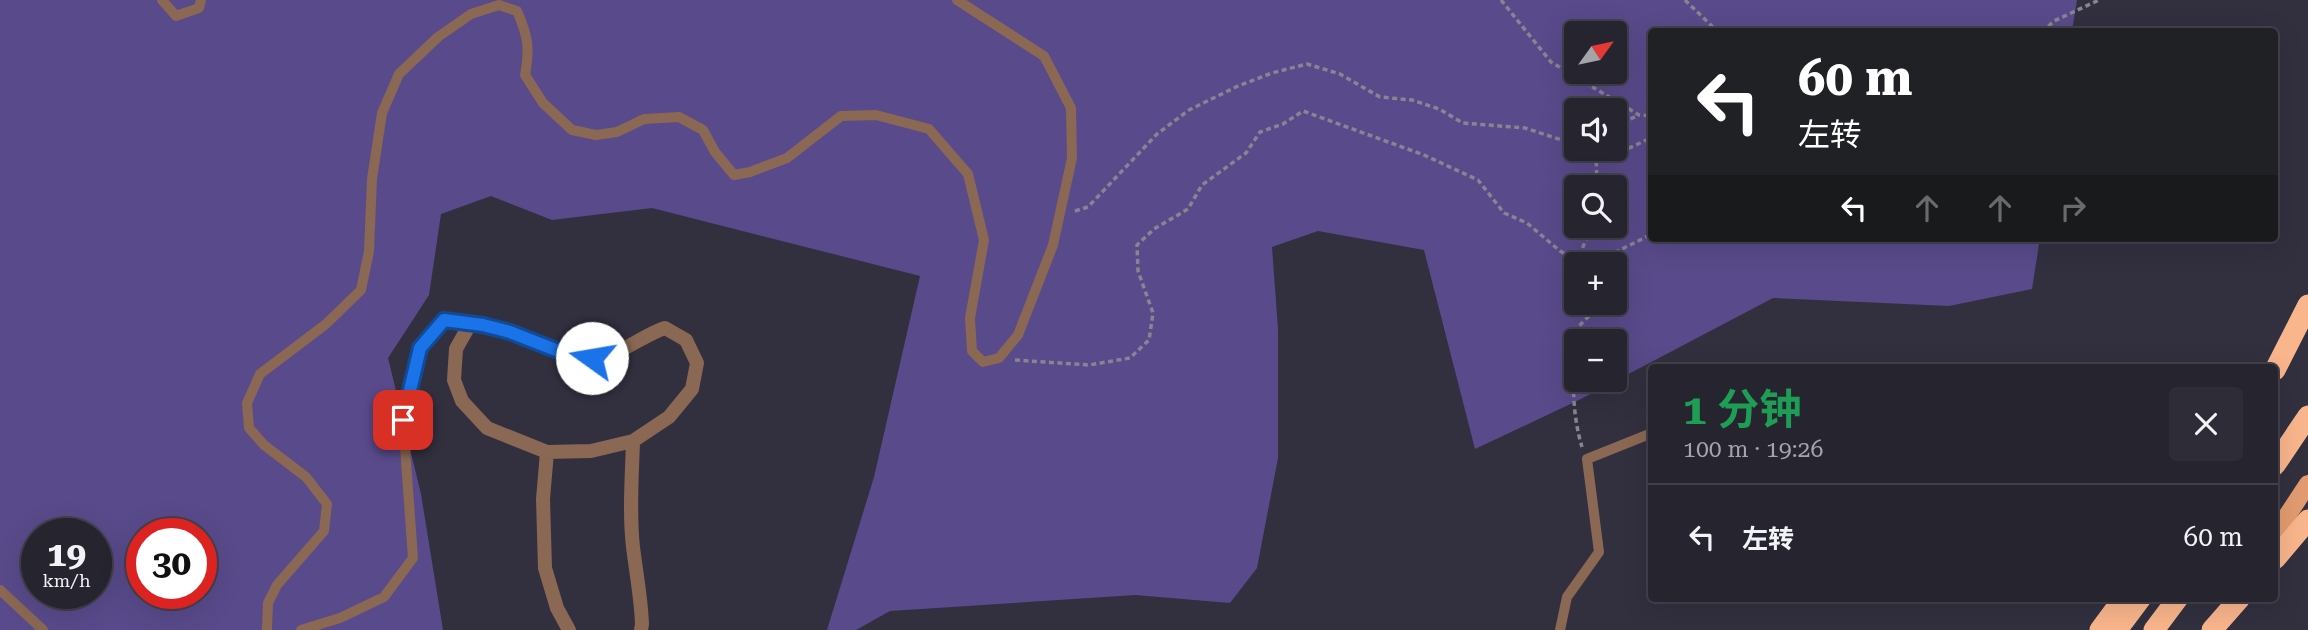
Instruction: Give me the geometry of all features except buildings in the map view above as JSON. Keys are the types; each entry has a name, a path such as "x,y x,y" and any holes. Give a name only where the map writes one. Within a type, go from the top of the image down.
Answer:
{"highway":[{"path":"2278,364 2308,305"},
{"path":"2278,381 2308,333"},
{"path":"2278,461 2308,416"},
{"path":"2278,555 2308,520"},
{"path":"2100,630 2120,602"},
{"path":"2117,630 2137,602"},
{"path":"2156,630 2175,602"},
{"path":"2212,630 2236,602"}],"main road":[{"path":"2278,454 2308,408"},
{"path":"2278,529 2308,484"},
{"path":"2212,630 2230,602"}],"street":[{"path":"470,324 510,332 561,352 592,358 622,350 650,333 665,328 685,340 697,363 692,388 669,417 633,441 591,451 547,452 487,428 462,401 454,380 456,349 470,324"},
{"path":"633,441 633,547 640,583 641,630"},
{"path":"547,452 543,499 545,568 556,608 569,630"}],"lane":[{"path":"162,0 176,16 199,8 201,0"},
{"path":"269,630 268,603 277,585 324,531 327,504 306,477 264,445 249,428 247,403 260,374 326,324 361,290 369,251 372,178 382,113 399,74 438,37 471,14 499,5 517,11 527,33 529,53 525,75 543,103 572,130 596,135 617,132 644,119 679,117 703,130 715,152 734,175 788,158 841,116 876,115 929,129 968,174 984,240 970,318 972,351 983,362 999,358 1018,335 1053,245 1072,158 1071,108 1044,56 957,0"},
{"path":"301,630 340,618 384,597 413,558 403,420 420,348 444,320 470,324"},
{"path":"1560,630 1567,597 1600,552 1587,459 1648,435"},
{"path":"0,590 43,630"}],"path":[{"path":"1501,0 1550,62 1639,115 1648,116"},
{"path":"1685,0 1714,28"},
{"path":"2046,28 2054,21 2099,0"},
{"path":"1059,215 1088,207 1157,134 1189,110 1238,86 1307,64 1340,74 1380,97 1412,100 1439,108 1463,123 1525,128 1564,139"},
{"path":"999,358 1089,365 1130,358 1149,340 1153,313 1138,271 1138,245 1154,229 1188,209 1202,185 1246,153 1260,132 1283,124 1303,111 1424,155 1478,180 1504,213 1527,223 1564,253"},
{"path":"1627,120 1639,115"},
{"path":"1627,150 1648,139"},
{"path":"1616,252 1648,236"},
{"path":"1576,329 1590,315"},
{"path":"1576,392 1575,423 1587,459"}],"shaded area":[{"path":"0,0 2077,0 2072,28 1648,28 1648,242 2039,242 2032,289 1949,306 1773,298 1627,375 1627,329 1564,329 1564,392 1594,392 1475,449 1424,250 1318,231 1272,247 1278,329 1278,458 1257,568 1230,603 1135,595 890,611 856,630 827,630 874,477 920,276 652,208 552,220 491,196 441,214 429,295 388,358 421,494 443,630 0,630"}],"route":[{"path":"403,420 420,348 444,320 483,325 510,332 561,352 592,358"}]}
